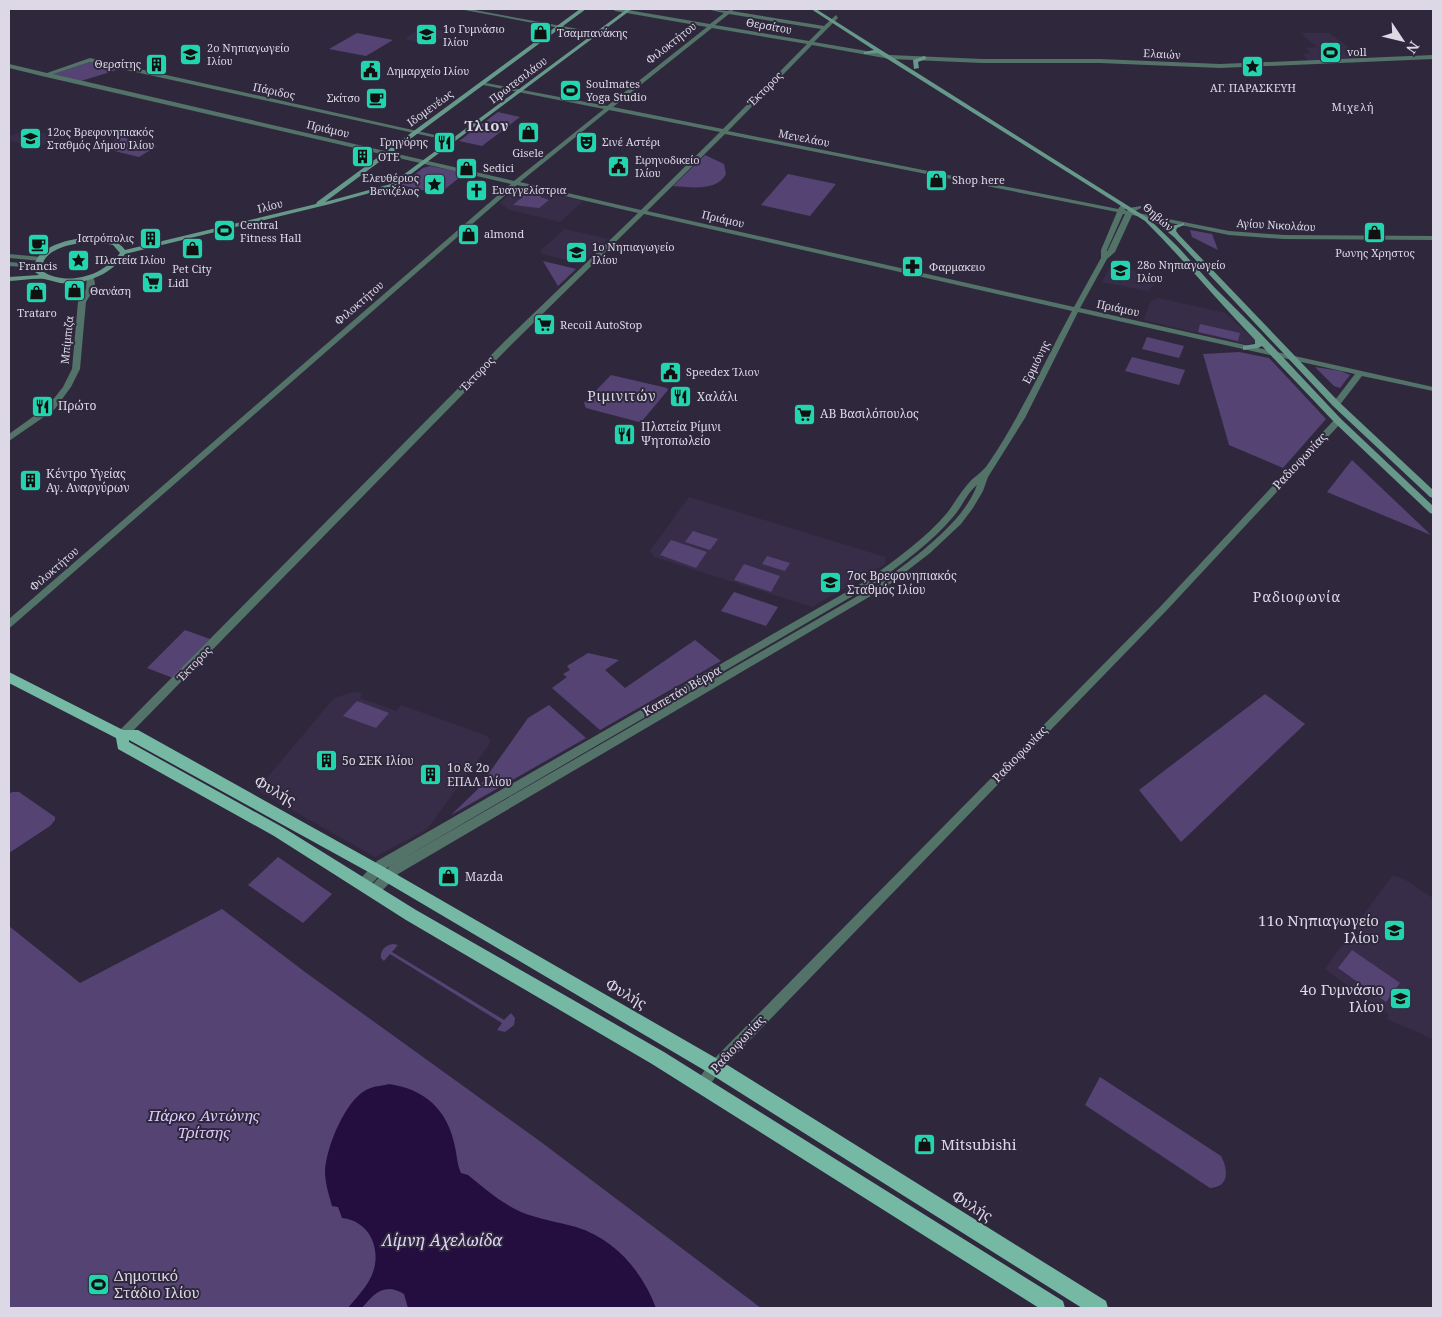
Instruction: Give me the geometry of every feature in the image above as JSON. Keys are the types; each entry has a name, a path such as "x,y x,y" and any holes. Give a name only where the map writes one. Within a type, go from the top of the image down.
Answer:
{"main road":[{"name":"Ιδομενέως","path":"314,207 584,9"},
{"name":"Θηβών","path":"813,9 834,19 899,57 1139,211 1338,421 1433,511"},
{"name":"Θηβών","path":"822,9 890,57 1122,208"},
{"name":"Πρωτεσιλάου","path":"393,185 629,10"},
{"path":"866,53 874,53 878,51 877,48"},
{"path":"916,68 915,61 924,58"},
{"name":"Ιλίου","path":"122,253 382,190 393,185"},
{"name":"Θηβών","path":"1153,217 1176,236 1336,404 1433,495"},
{"path":"1176,236 1173,231 1174,227 1182,224"},
{"path":"85,240 110,241 120,247 122,253 120,259 112,267 90,278 65,280 45,277 9,279 23,274 61,246 85,240"},
{"path":"38,264 39,272 45,277"},
{"path":"1246,348 1258,346 1260,342 1258,336"},
{"name":"Φυλής","path":"9,678 122,735 133,734 382,873 714,1068 1099,1308"},
{"name":"Φυλής","path":"122,735 123,745 237,807 368,888 701,1085 1056,1308"}],"street":[{"path":"462,9 598,33"},
{"name":"Θερσίτου","path":"615,9 890,57"},
{"path":"708,9 730,10 823,28"},
{"name":"Φιλοκτήτου","path":"9,624 515,183 730,10"},
{"name":"Έκτορος","path":"122,735 508,343 724,132 823,28 834,19"},
{"name":"Ελαιών","path":"890,57 982,61 1100,61 1220,66 1433,57"},
{"name":"Πάριδος","path":"46,75 90,60 453,141"},
{"name":"Πριάμου","path":"9,66 387,154 1433,390"},
{"name":"Μενελάου","path":"483,83 677,123 1122,208"},
{"name":"Αγίου Νικολάου","path":"1122,208 1182,224 1237,234 1284,238 1433,238"},
{"name":"Ερμιόνης","path":"1104,258 1104,250 1122,208"},
{"name":"Ερμιόνης","path":"985,475 1021,418 1075,310 1104,258 1112,252 1130,211"},
{"path":"9,256 38,264"},
{"path":"9,264 38,264"},
{"name":"Μπίμπιζα","path":"9,438 51,408 67,387 76,369 82,302 90,289 90,278"},
{"path":"1336,404 1360,373"},
{"name":"Ραδιοφωνίας","path":"701,1085 714,1068 1163,608 1338,421"},
{"name":"Καπετάν Βέρρα","path":"368,888 382,873 394,870 589,750 872,581 920,545 951,514 972,485 985,475"}],"shaded area":[{"name":"1ο Γυμνάσιο Ιλίου","path":"423,27 451,32 431,44 404,39"},
{"path":"1301,33 1329,33 1363,58 1310,61 1303,54 1311,53 1306,48 1317,47"},
{"name":"12ος Βρεφονηπιακός Σταθμός Δήμου Ιλίου","path":"32,130 58,137 37,148 9,140 9,136"},
{"path":"518,187 583,201 560,222 510,210 500,203"},
{"path":"565,229 608,239 584,261 579,260 576,262 541,254 541,250"},
{"name":"28ο Νηπιαγωγείο Ιλίου","path":"1113,262 1157,281 1148,291 1102,282"},
{"path":"1159,298 1225,313 1256,341 1249,345 1147,321 1144,319 1150,303 1152,300"},
{"path":"689,497 885,557 885,564 812,607 654,557 650,551"},
{"path":"353,692 363,693 360,698 396,711 401,705 485,735 490,739 489,745 427,829 375,857 257,790 334,698"},
{"path":"1393,875 1407,881 1433,898 1433,1039 1387,1019 1389,1015 1325,969 1349,936 1358,934 1356,925"}],"green space":[{"path":"357,33 393,40 366,56 329,49"},
{"path":"90,62 120,69 81,81 52,74"},
{"path":"498,112 520,117 482,146 459,141"},
{"path":"121,137 157,146 139,157 102,148"},
{"path":"705,155 724,164 726,174 722,180 716,184 702,187 673,186"},
{"path":"430,166 465,173 439,194 401,185 423,168"},
{"path":"788,174 836,184 810,216 761,205"},
{"path":"529,191 543,194 540,197 549,200 539,208 513,205"},
{"path":"1190,230 1212,234 1218,250 1192,237"},
{"path":"543,261 576,269 558,286"},
{"path":"1200,324 1240,333 1238,341 1198,332"},
{"path":"1147,337 1184,346 1179,358 1142,349"},
{"path":"1239,352 1269,358 1326,419 1283,468 1229,445 1203,354"},
{"path":"1132,357 1185,370 1179,385 1125,371"},
{"path":"1315,367 1341,371 1350,375 1340,388 1334,386"},
{"path":"611,375 667,388 668,390 642,421 639,422 586,408 584,403"},
{"path":"1352,460 1431,535 1327,492"},
{"path":"693,531 718,539 710,550 685,542"},
{"path":"671,540 707,552 696,568 660,555"},
{"path":"767,556 790,563 785,571 762,564"},
{"path":"744,564 780,576 771,592 734,580"},
{"path":"734,592 778,607 766,626 721,611"},
{"path":"185,630 210,639 173,678 147,668"},
{"path":"695,640 721,661 600,730 552,688 567,677 563,674 570,670 567,666 588,653 619,660 605,670 625,688"},
{"path":"1265,694 1305,724 1181,842 1139,790"},
{"path":"357,701 389,713 376,728 343,716"},
{"path":"549,705 586,738 451,815 477,790 528,718"},
{"path":"19,792 55,817 55,820 50,826 9,853 9,794"},
{"path":"278,857 332,894 303,923 248,885"},
{"name":"Πάρκο Αντώνης Τρίτσης","path":"222,909 305,972 541,1142 761,1308 9,1308 9,926 80,983"},
{"path":"388,945 398,945 392,952 504,1020 511,1013 515,1018 514,1025 505,1032 497,1030 502,1023 390,954 384,961 381,958 383,950"},
{"path":"1352,950 1400,983 1386,1002 1338,968"},
{"path":"1100,1077 1221,1156 1226,1172 1224,1181 1217,1187 1210,1188 1085,1105"}],"water":[{"name":"Λίμνη Αχελωίδα","path":"389,1084 424,1096 441,1112 452,1134 461,1173 468,1175 500,1200 521,1212 590,1232 615,1248 635,1269 656,1308 408,1308 404,1294 386,1289 376,1294 362,1308 348,1308 371,1277 376,1258 375,1248 367,1231 352,1220 342,1218 338,1207 332,1206 327,1189 326,1161 338,1126 351,1104 366,1090"}],"place":[{"name":"Τσαμπανάκης","path":"541,33"},
{"name":"1ο Γυμνάσιο Ιλίου","path":"427,35"},
{"name":"voll","path":"1331,52"},
{"name":"2ο Νηπιαγωγείο Ιλίου","path":"191,54"},
{"name":"Θερσίτης","path":"157,64"},
{"name":"ΑΓ. ΠΑΡΑΣΚΕΥΗ","path":"1253,67"},
{"name":"Δημαρχείο Ιλίου","path":"371,71"},
{"name":"Soulmates Yoga Studio","path":"570,90"},
{"name":"Σκίτσο","path":"376,98"},
{"name":"Gisele","path":"528,132"},
{"name":"12ος Βρεφονηπιακός Σταθμός Δήμου Ιλίου","path":"31,138"},
{"name":"Γρηγόρης","path":"444,142"},
{"name":"Σινέ Αστέρι","path":"586,142"},
{"name":"ΟΤΕ","path":"362,157"},
{"name":"Ειρηνοδικείο Ιλίου","path":"619,166"},
{"name":"Sedici","path":"467,168"},
{"name":"Shop here","path":"936,180"},
{"name":"Ελευθέριος Βενιζέλος","path":"435,184"},
{"name":"Ευαγγελίστρια","path":"476,190"},
{"name":"Central Fitness Hall","path":"224,231"},
{"name":"Ρωνης Χρηστος","path":"1375,232"},
{"name":"almond","path":"468,234"},
{"name":"Ιατρόπολις","path":"150,238"},
{"name":"Francis","path":"38,245"},
{"name":"Pet City","path":"192,248"},
{"name":"1ο Νηπιαγωγείο Ιλίου","path":"576,253"},
{"name":"Πλατεία Ιλίου","path":"79,260"},
{"name":"Φαρμακειο","path":"913,267"},
{"name":"28ο Νηπιαγωγείο Ιλίου","path":"1121,271"},
{"name":"Lidl","path":"152,283"},
{"name":"Θανάση","path":"74,291"},
{"name":"Trataro","path":"37,292"},
{"name":"Recoil AutoStop","path":"544,325"},
{"name":"Speedex Ίλιον","path":"670,372"},
{"name":"Χαλάλι","path":"681,397"},
{"name":"Πρώτο","path":"42,406"},
{"name":"ΑΒ Βασιλόπουλος","path":"804,414"},
{"name":"Πλατεία Ρίμινι Ψητοπωλείο","path":"625,434"},
{"name":"Κέντρο Υγείας Αγ. Αναργύρων","path":"30,481"},
{"name":"7ος Βρεφονηπιακός Σταθμός Ιλίου","path":"831,583"},
{"name":"5ο ΣΕΚ Ιλίου","path":"326,761"},
{"name":"1ο & 2ο ΕΠΑΛ Ιλίου","path":"431,775"},
{"name":"Mazda","path":"449,877"},
{"name":"11ο Νηπιαγωγείο Ιλίου","path":"1395,930"},
{"name":"4ο Γυμνάσιο Ιλίου","path":"1400,999"},
{"name":"Mitsubishi","path":"925,1145"},
{"name":"Δημοτικό Στάδιο Ιλίου","path":"98,1285"}],"district":[{"name":"Μιχελή","path":"1353,107"},
{"name":"Ίλιον","path":"487,126"},
{"name":"Ριμινιτών","path":"622,396"},
{"name":"Ραδιοφωνία","path":"1297,597"}]}
